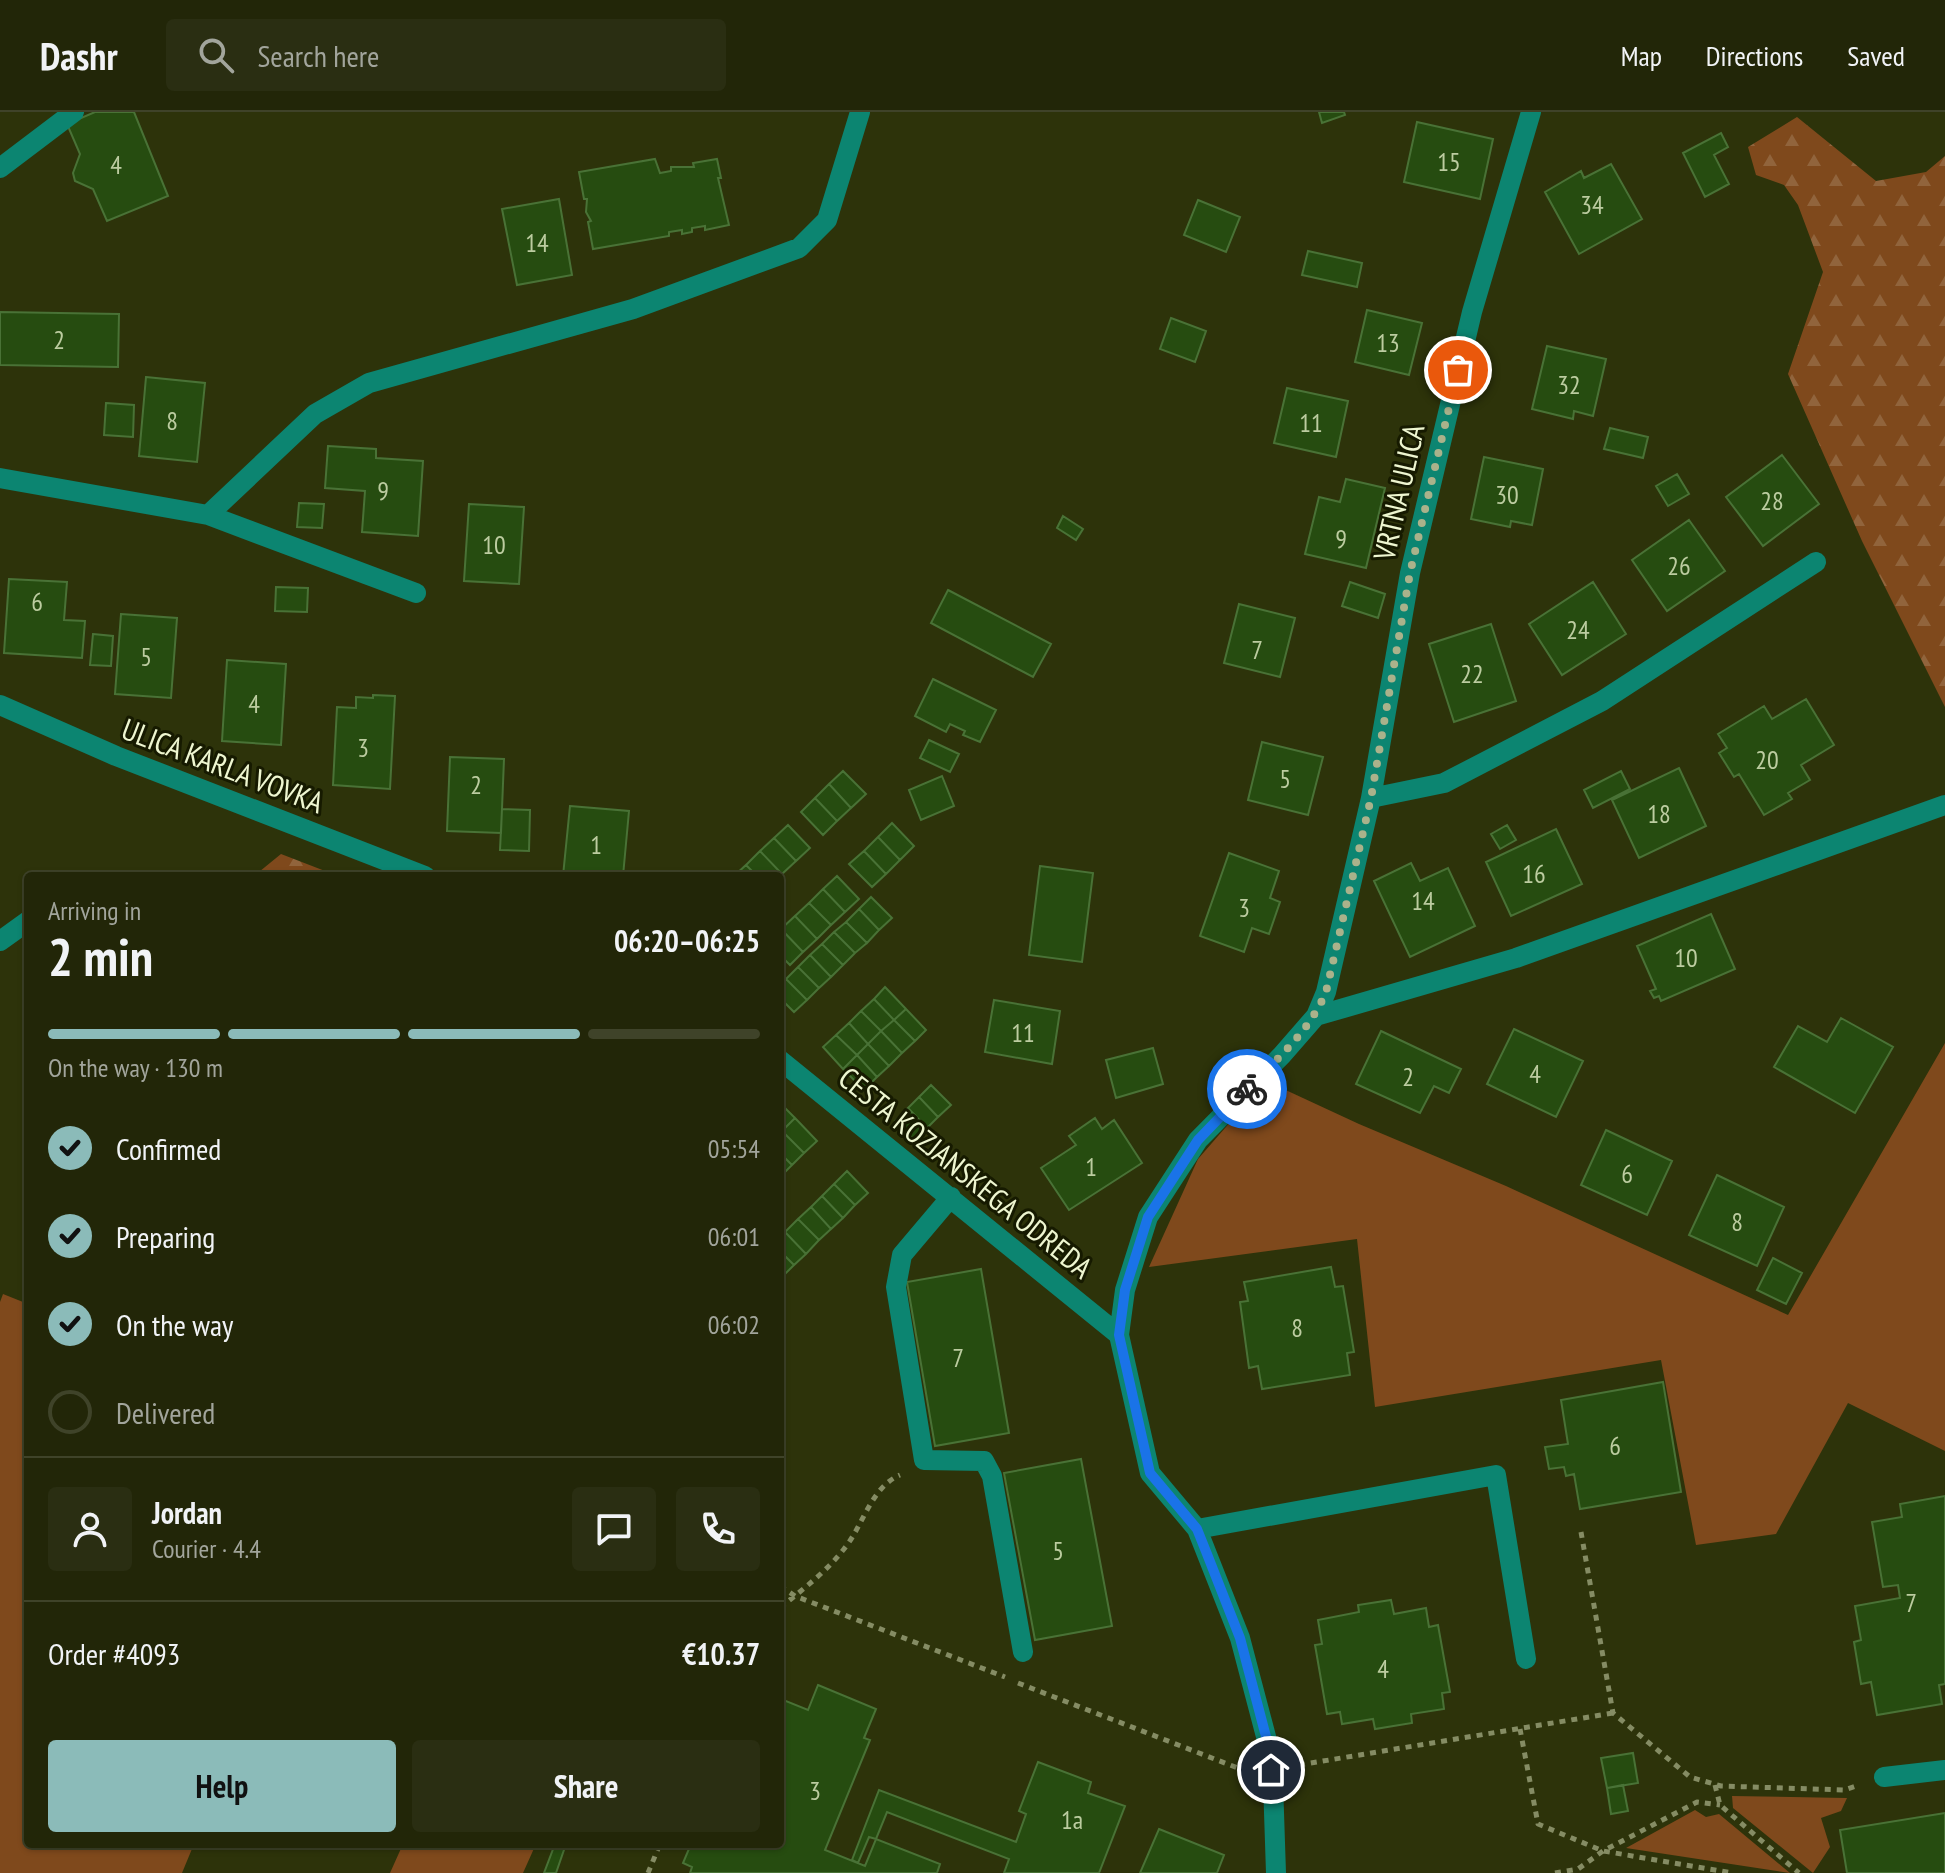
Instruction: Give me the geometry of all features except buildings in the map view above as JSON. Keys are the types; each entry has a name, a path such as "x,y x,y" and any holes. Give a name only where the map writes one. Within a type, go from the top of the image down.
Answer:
{"street":[{"path":"0,168 74,112"},
{"path":"208,515 315,414 369,383 633,309 799,248 827,220 860,112"},
{"name":"VRTNA ULICA","path":"1119,1335 1125,1290 1148,1217 1198,1140 1316,1016 1326,992 1371,798 1410,573 1472,312 1531,112"},
{"path":"0,478 208,515 416,593"},
{"path":"1371,798 1444,783 1602,701 1816,562"},
{"name":"ULICA KARLA VOVKA","path":"0,705 116,756 415,872"},
{"path":"1316,1016 1516,958 1945,805"},
{"path":"0,941 24,924"},
{"name":"CESTA KOZJANSKEGA ODREDA","path":"784,1066 1119,1335"},
{"path":"951,1197 902,1255 896,1287 924,1460 984,1461 992,1476 1023,1652"},
{"path":"1119,1335 1150,1473 1197,1529 1240,1638 1269,1748 1276,1873"},
{"path":"1197,1529 1496,1475 1526,1659"},
{"path":"1884,1777 1945,1770"}],"path":[{"path":"784,1605 820,1576 846,1547 880,1490 897,1476 927,1472 954,1459"},
{"path":"1581,1532 1613,1713 1690,1777 1715,1784 1844,1790 1884,1777"},
{"path":"784,1589 795,1596 1272,1776 1613,1713"},
{"path":"1520,1729 1538,1824 1603,1851 1733,1873"},
{"path":"1715,1784 1720,1805"},
{"path":"1555,1873 1579,1871 1603,1851 1697,1802 1720,1805 1799,1873"},
{"path":"648,1873 658,1848"}],"green space":[{"path":"1797,117 1876,181 1926,172 1945,156 1945,707 1862,541 1788,374 1823,272 1798,205 1784,185 1756,175 1748,147"},
{"path":"281,854 328,872 259,872"},
{"path":"1945,1043 1945,1451 1848,1403 1776,1534 1696,1545 1661,1360 1375,1407 1357,1239 1149,1267 1198,1159 1266,1081 1788,1315"},
{"path":"3,1294 24,1302 24,1848 192,1848 182,1873 0,1873 0,1302"},
{"path":"1732,1796 1847,1798 1841,1811 1821,1818 1830,1847 1813,1873 1733,1808"},
{"path":"1695,1810 1706,1817 1719,1814 1790,1873 1626,1848"},
{"path":"401,1848 534,1848 523,1873 390,1873"}],"way so far":[{"path":"1247,1089 1316,1016 1326,992 1371,798 1410,573 1458,370"}],"route":[{"path":"1247,1089 1198,1140 1148,1217 1125,1290 1119,1335 1150,1473 1197,1529 1240,1638 1269,1748 1271,1770"}]}
